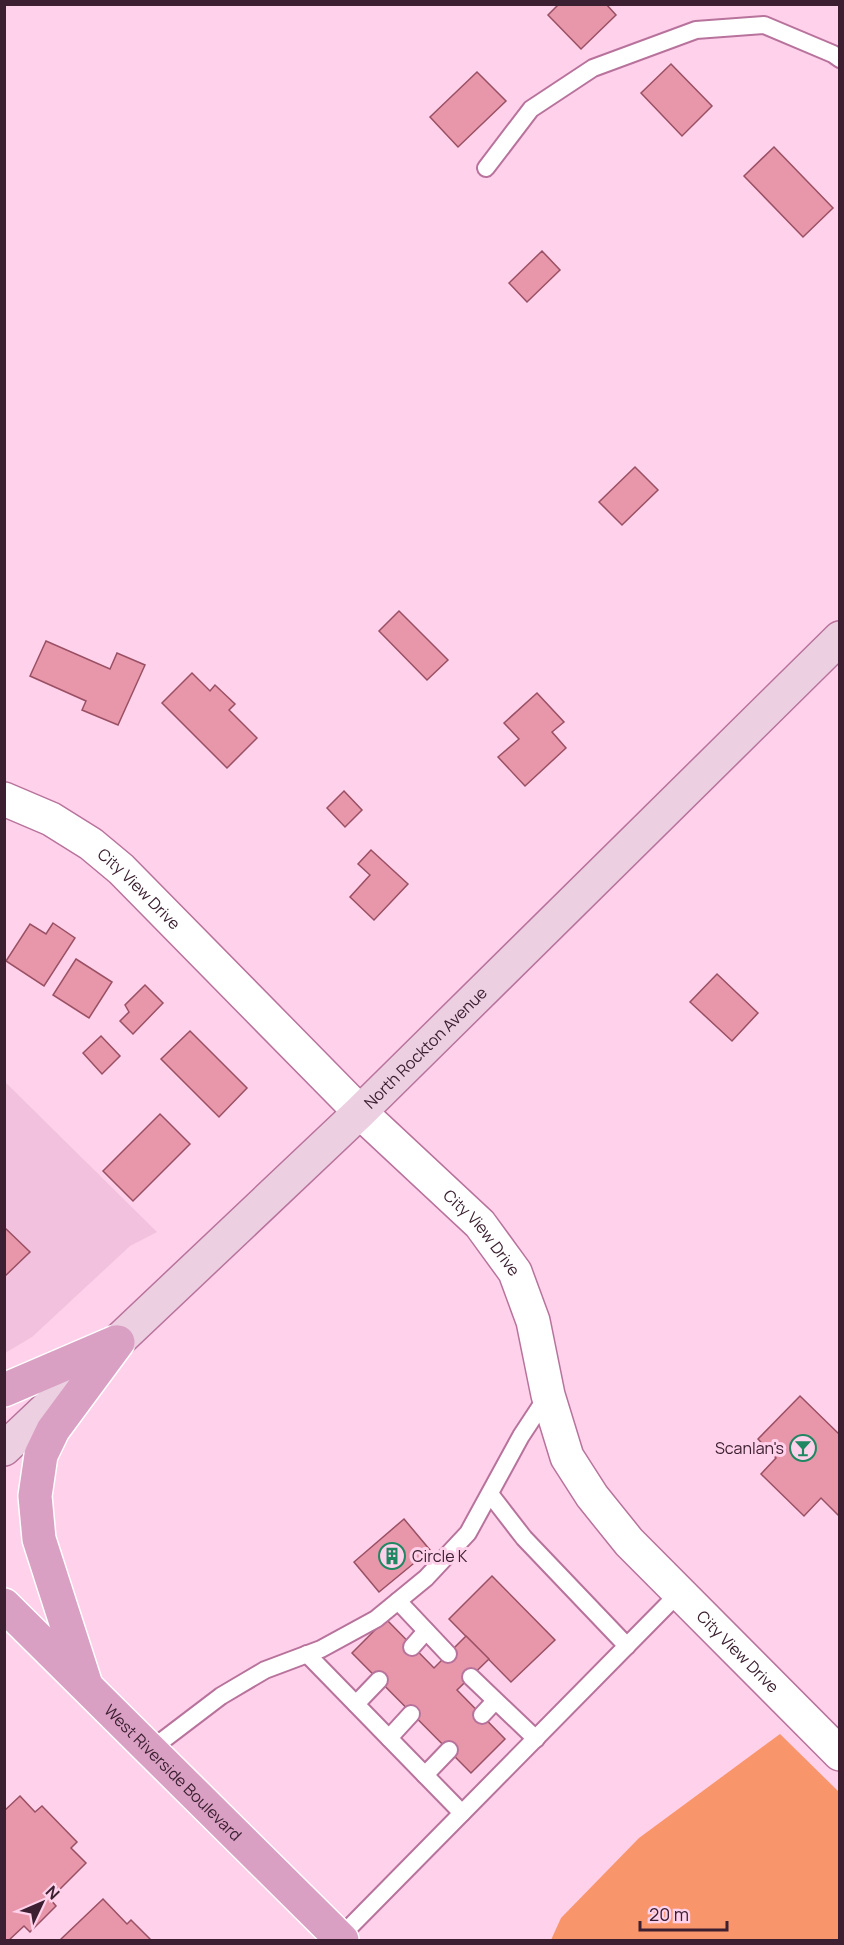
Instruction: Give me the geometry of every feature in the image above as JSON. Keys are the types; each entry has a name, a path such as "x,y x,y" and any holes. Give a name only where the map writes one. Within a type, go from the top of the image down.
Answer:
{"main road":[{"path":"4,1390 118,1342"},
{"path":"86,1686 39,1539 35,1496 40,1455 52,1430 118,1342"},
{"name":"West Riverside Boulevard","path":"4,1605 341,1939"},
{"path":"4,1638 86,1686"}],"street":[{"name":"North Rockton Avenue","path":"4,1449 360,1112 840,638"},
{"name":"City View Drive","path":"4,799 51,819 91,844 122,869 360,1112 480,1224 515,1272 533,1321 548,1395 567,1457 592,1496 629,1542 840,1754"}],"lane":[{"path":"486,168 531,109 594,68 696,30 764,25 840,59"},
{"path":"150,1750 221,1696 265,1670 321,1649 376,1619 426,1578 468,1533 521,1436 548,1395"},
{"path":"490,1494 524,1538 627,1646"},
{"path":"341,1939 679,1593"},
{"path":"398,1601 448,1654"},
{"path":"412,1647 426,1631"},
{"path":"307,1654 462,1813"},
{"path":"471,1677 536,1739"},
{"path":"356,1704 379,1680"},
{"path":"482,1715 495,1701"},
{"path":"389,1738 411,1714"},
{"path":"425,1775 449,1750"}],"shaded area":[{"path":"5,1082 157,1232 130,1246 32,1337 5,1353"},
{"path":"780,1734 839,1792 839,1940 551,1940 561,1918 639,1838"}],"building":[{"path":"559,4 606,4 616,15 581,49 548,15"},
{"path":"671,64 712,106 682,136 641,93"},
{"path":"477,72 506,101 458,147 430,117"},
{"path":"774,147 833,208 803,237 744,176"},
{"path":"542,251 560,270 527,302 509,283"},
{"path":"635,467 658,490 622,525 599,502"},
{"path":"399,611 448,660 427,680 379,631"},
{"path":"46,641 110,669 117,653 145,665 118,725 82,710 86,701 30,676"},
{"path":"192,673 210,691 215,685 235,704 229,710 257,738 227,768 162,703"},
{"path":"537,693 564,722 552,732 566,748 525,786 498,757 519,739 504,723"},
{"path":"344,791 362,810 345,827 327,808"},
{"path":"371,850 408,884 374,920 350,897 370,875 358,864"},
{"path":"53,923 75,938 44,986 6,961 30,924 46,934"},
{"path":"76,959 112,982 89,1018 53,995"},
{"path":"717,974 758,1013 732,1041 690,1002"},
{"path":"145,985 163,1003 133,1034 120,1021 129,1012 125,1005"},
{"path":"190,1031 247,1088 219,1117 161,1059"},
{"path":"101,1036 120,1056 102,1074 83,1053"},
{"path":"160,1114 190,1144 133,1201 103,1171"},
{"path":"4,1227 30,1252 4,1277"},
{"name":"Scanlan's","path":"800,1396 840,1435 839,1516 821,1498 804,1516 761,1474 776,1458 758,1439"},
{"name":"Circle K","path":"404,1519 430,1550 379,1592 354,1562"},
{"name":"Circle K","path":"492,1576 555,1640 511,1682 449,1619"},
{"path":"386,1619 434,1668 466,1636 489,1659 457,1690 505,1739 471,1773 352,1653"},
{"path":"20,1796 35,1812 42,1806 77,1842 71,1848 86,1863 50,1899 56,1906 30,1932 24,1926 9,1940 4,1940 4,1811"},
{"path":"103,1899 127,1924 131,1920 151,1940 60,1940"}],"place":[{"name":"Scanlan's","path":"803,1448"},
{"name":"Circle K","path":"392,1556"}]}
